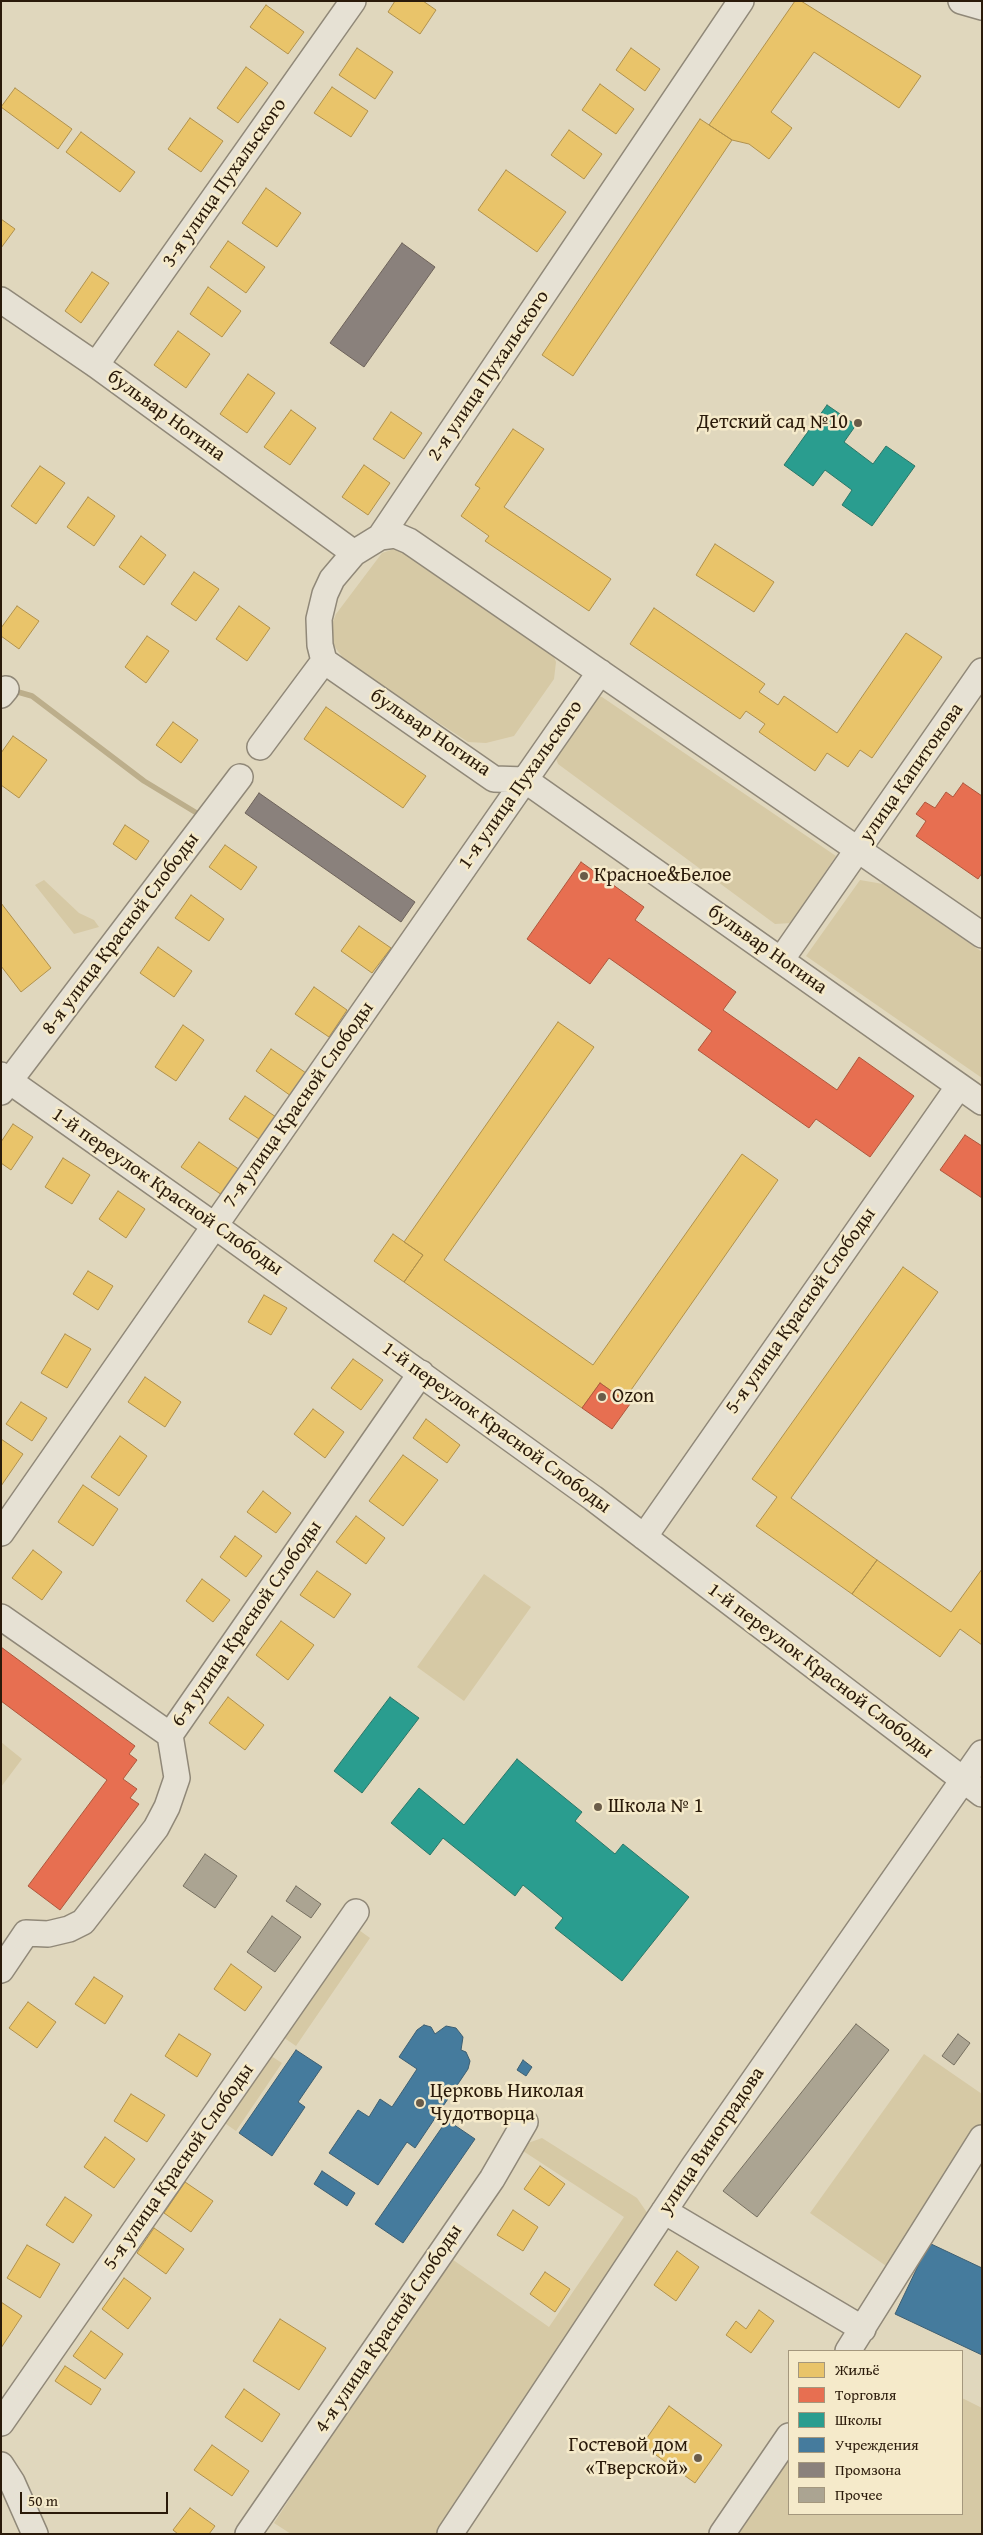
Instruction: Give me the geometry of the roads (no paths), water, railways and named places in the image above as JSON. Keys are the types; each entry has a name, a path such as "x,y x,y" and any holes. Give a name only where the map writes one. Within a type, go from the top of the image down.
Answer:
{"street":[{"name":"3-я улица Пухальского","path":"96,365 354,1"},
{"name":"2-я улица Пухальского","path":"324,661 319,628 322,602 332,579 354,553 380,537 741,1"},
{"path":"961,1 982,7"},
{"name":"бульвар Ногина","path":"1,300 96,365 354,553"},
{"path":"380,537 395,535 409,541 982,935"},
{"name":"бульвар Ногина","path":"324,661 494,778 525,780 982,1102"},
{"path":"260,747 324,661"},
{"name":"улица Капитонова","path":"781,960 982,671"},
{"name":"1-я улица Пухальского","path":"443,899 600,672"},
{"name":"8-я улица Красной Слободы","path":"4,1082 240,777"},
{"name":"7-я улица Красной Слободы","path":"1,1533 443,899"},
{"name":"1-й переулок Красной Слободы","path":"4,1082 215,1226 421,1373 644,1537 972,1787"},
{"name":"5-я улица Красной Слободы","path":"644,1537 959,1086"},
{"name":"6-я улица Красной Слободы","path":"1,1970 26,1933 48,1934 69,1929 83,1922 156,1828 167,1807 177,1778 170,1735 421,1373"},
{"path":"1,1617 170,1735"},
{"name":"улица Виноградова","path":"450,2534 664,2211 972,1787 982,1752"},
{"name":"5-я улица Красной Слободы","path":"1,2422 356,1912"},
{"name":"4-я улица Красной Слободы","path":"248,2534 492,2179 526,2122"},
{"path":"849,2350 982,2138"},
{"path":"664,2211 863,2330"},
{"path":"722,2534 788,2437"},
{"path":"1,2465 12,2482 26,2529"}],"waterway":[{"path":"11,690 32,696 144,781 195,812"}],"place":[{"name":"Детский сад №10","path":"858,423"},
{"name":"Красное&Белое","path":"584,876"},
{"name":"Ozon","path":"602,1397"},
{"name":"Школа № 1","path":"598,1807"},
{"name":"Церковь Николая Чудотворца","path":"420,2103"},
{"name":"Гостевой дом «Тверской»","path":"698,2458"}]}
